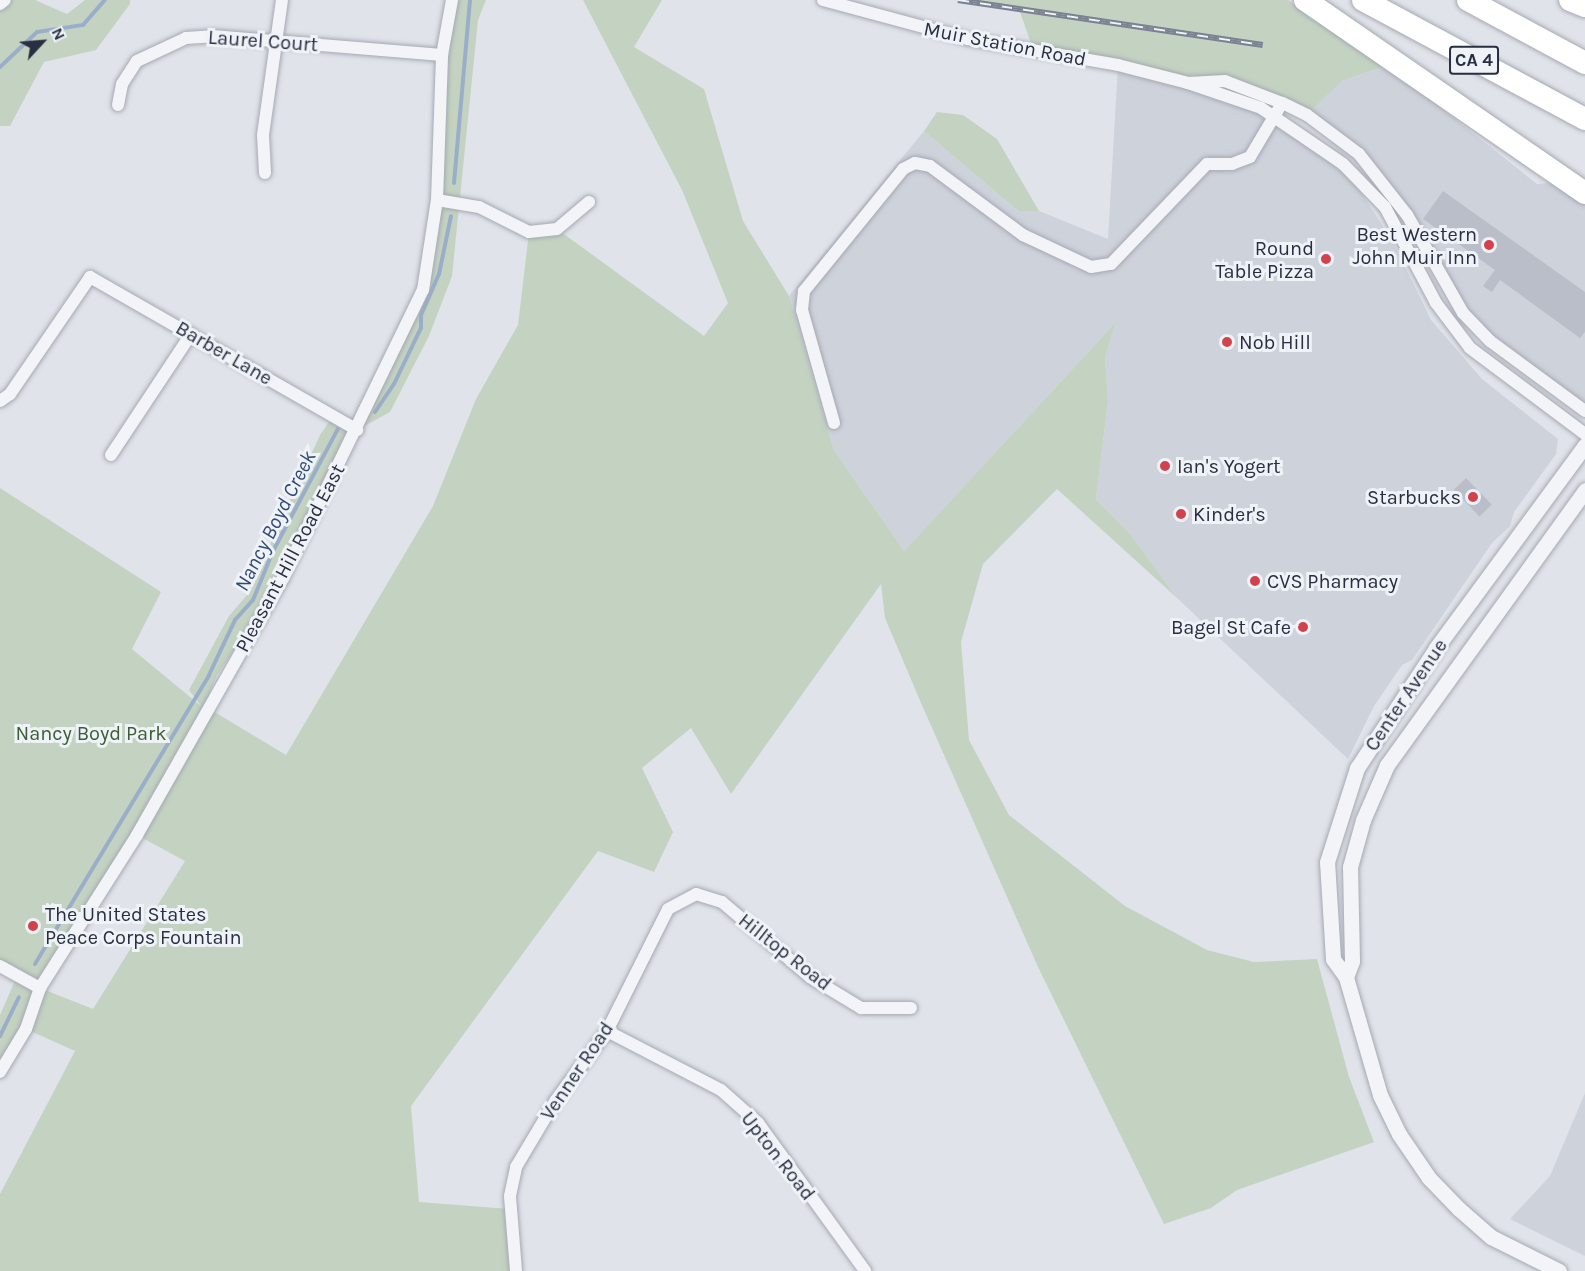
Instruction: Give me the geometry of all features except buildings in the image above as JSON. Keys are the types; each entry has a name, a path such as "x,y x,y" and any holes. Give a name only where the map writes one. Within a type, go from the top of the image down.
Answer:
{"highway":[{"path":"1305,0 1585,193"},
{"name":"CA 4","path":"1363,0 1585,119"},
{"name":"CA 4","path":"1468,0 1585,63"},
{"path":"1570,0 1585,6"}],"street":[{"path":"0,4 5,0"},
{"path":"265,173 263,135 274,41 282,0"},
{"name":"Pleasant Hill Road East","path":"0,1072 26,1029 40,988 137,836 282,580 357,430 423,290 437,200 442,55 452,0"},
{"name":"Muir Station Road","path":"823,0 968,39 1118,65 1188,83 1275,116 1320,144 1365,183 1385,207 1436,303 1470,348 1585,434"},
{"name":"Laurel Court","path":"118,105 122,84 137,61 186,38 274,41 442,55"},
{"name":"Muir Station Road","path":"1188,83 1225,81 1280,103 1307,115 1359,154 1407,215 1462,313 1497,347 1585,411"},
{"path":"834,423 802,310 804,291 903,169 915,163 930,166 1023,235 1091,267 1111,264 1126,252 1207,164 1232,164 1250,157 1275,116 1280,103"},
{"path":"437,200 478,207 529,232 556,229 589,202"},
{"name":"Barber Lane","path":"0,401 10,394 90,277 357,430"},
{"path":"111,455 191,334"},
{"name":"Center Avenue","path":"1559,1271 1491,1237 1429,1178 1380,1095 1346,977 1333,959 1327,862 1357,768 1436,648 1585,445"},
{"name":"Center Avenue","path":"1346,977 1352,961 1350,867 1363,820 1387,765 1585,489"},
{"name":"Hilltop Road","path":"696,894 722,902 810,977 861,1008 911,1008"},
{"name":"Venner Road","path":"516,1271 510,1196 516,1167 607,1031 668,909 696,894"},
{"path":"0,966 40,988"},
{"name":"Upton Road","path":"607,1031 721,1090 758,1123 865,1271"}],"shaded area":[{"path":"1118,65 1261,108 1354,182 1392,240 1431,320 1482,379 1558,439 1556,454 1514,512 1510,526 1492,543 1412,660 1402,665 1374,706 1348,759 1176,597 1131,535 1096,499 1108,401 1105,357 1114,324 904,551 834,450 789,296 924,131 1018,211 1039,211 1108,239"},
{"path":"1387,65 1537,184 1570,182 1585,193 1585,411 1463,313 1384,182 1307,115 1342,81"},
{"path":"1585,1093 1585,1256 1510,1219 1550,1176"}],"green space":[{"path":"5,0 35,0 67,14 85,0 130,0 130,4 96,50 44,62 10,126 0,126 0,4"},
{"path":"452,0 486,0 478,20 452,276 429,336 390,412 357,430 423,290"},
{"name":"Nancy Boyd Park","path":"583,0 662,0 634,47 704,89 743,221 789,296 834,450 904,551 1115,323 1105,357 1108,401 1096,499 1131,535 1176,597 1057,489 983,564 961,642 969,740 1009,815 1125,906 1207,950 1254,962 1317,959 1349,1077 1374,1142 1237,1190 1211,1208 1164,1224 1038,967 921,703 885,618 881,584 731,794 691,728 642,768 673,832 654,872 598,851 411,1106 419,1202 510,1209 516,1271 0,1271 0,1194 75,1051 26,1029 0,1072 0,1015 17,976 0,966 0,488 161,592 132,649 201,706 189,690 229,616 247,595 320,435 333,416 357,430 282,580 217,675 206,702 213,711 286,755 433,506 476,399 518,325 529,232 557,229 704,336 728,303 682,190","holes":["137,835 185,861 93,1009 40,988"]},
{"path":"958,0 1288,0 1387,65 1342,81 1307,115 1225,81 1188,83 1034,52 1020,12"},
{"path":"937,112 963,115 997,139 1039,211 1018,211 924,131"}],"waterway":[{"path":"0,67 37,32 83,25 105,0"},
{"name":"Nancy Boyd Creek","path":"454,183 470,0"},
{"name":"Nancy Boyd Creek","path":"375,412 394,384 421,328 421,315 439,274 451,216"},
{"name":"Nancy Boyd Creek","path":"35,964 209,675 235,620 253,600 273,551 338,429"},
{"name":"Nancy Boyd Creek","path":"0,1036 19,997"}],"railway":[{"path":"958,0 1263,45"}],"place":[{"name":"Best Western John Muir Inn","path":"1489,245"},
{"name":"Round Table Pizza","path":"1326,259"},
{"name":"Nob Hill","path":"1227,342"},
{"name":"Ian's Yogert","path":"1165,466"},
{"name":"Starbucks","path":"1473,497"},
{"name":"Kinder's","path":"1181,514"},
{"name":"CVS Pharmacy","path":"1255,581"},
{"name":"Bagel St Cafe","path":"1303,627"},
{"name":"The United States Peace Corps Fountain","path":"33,926"}]}
